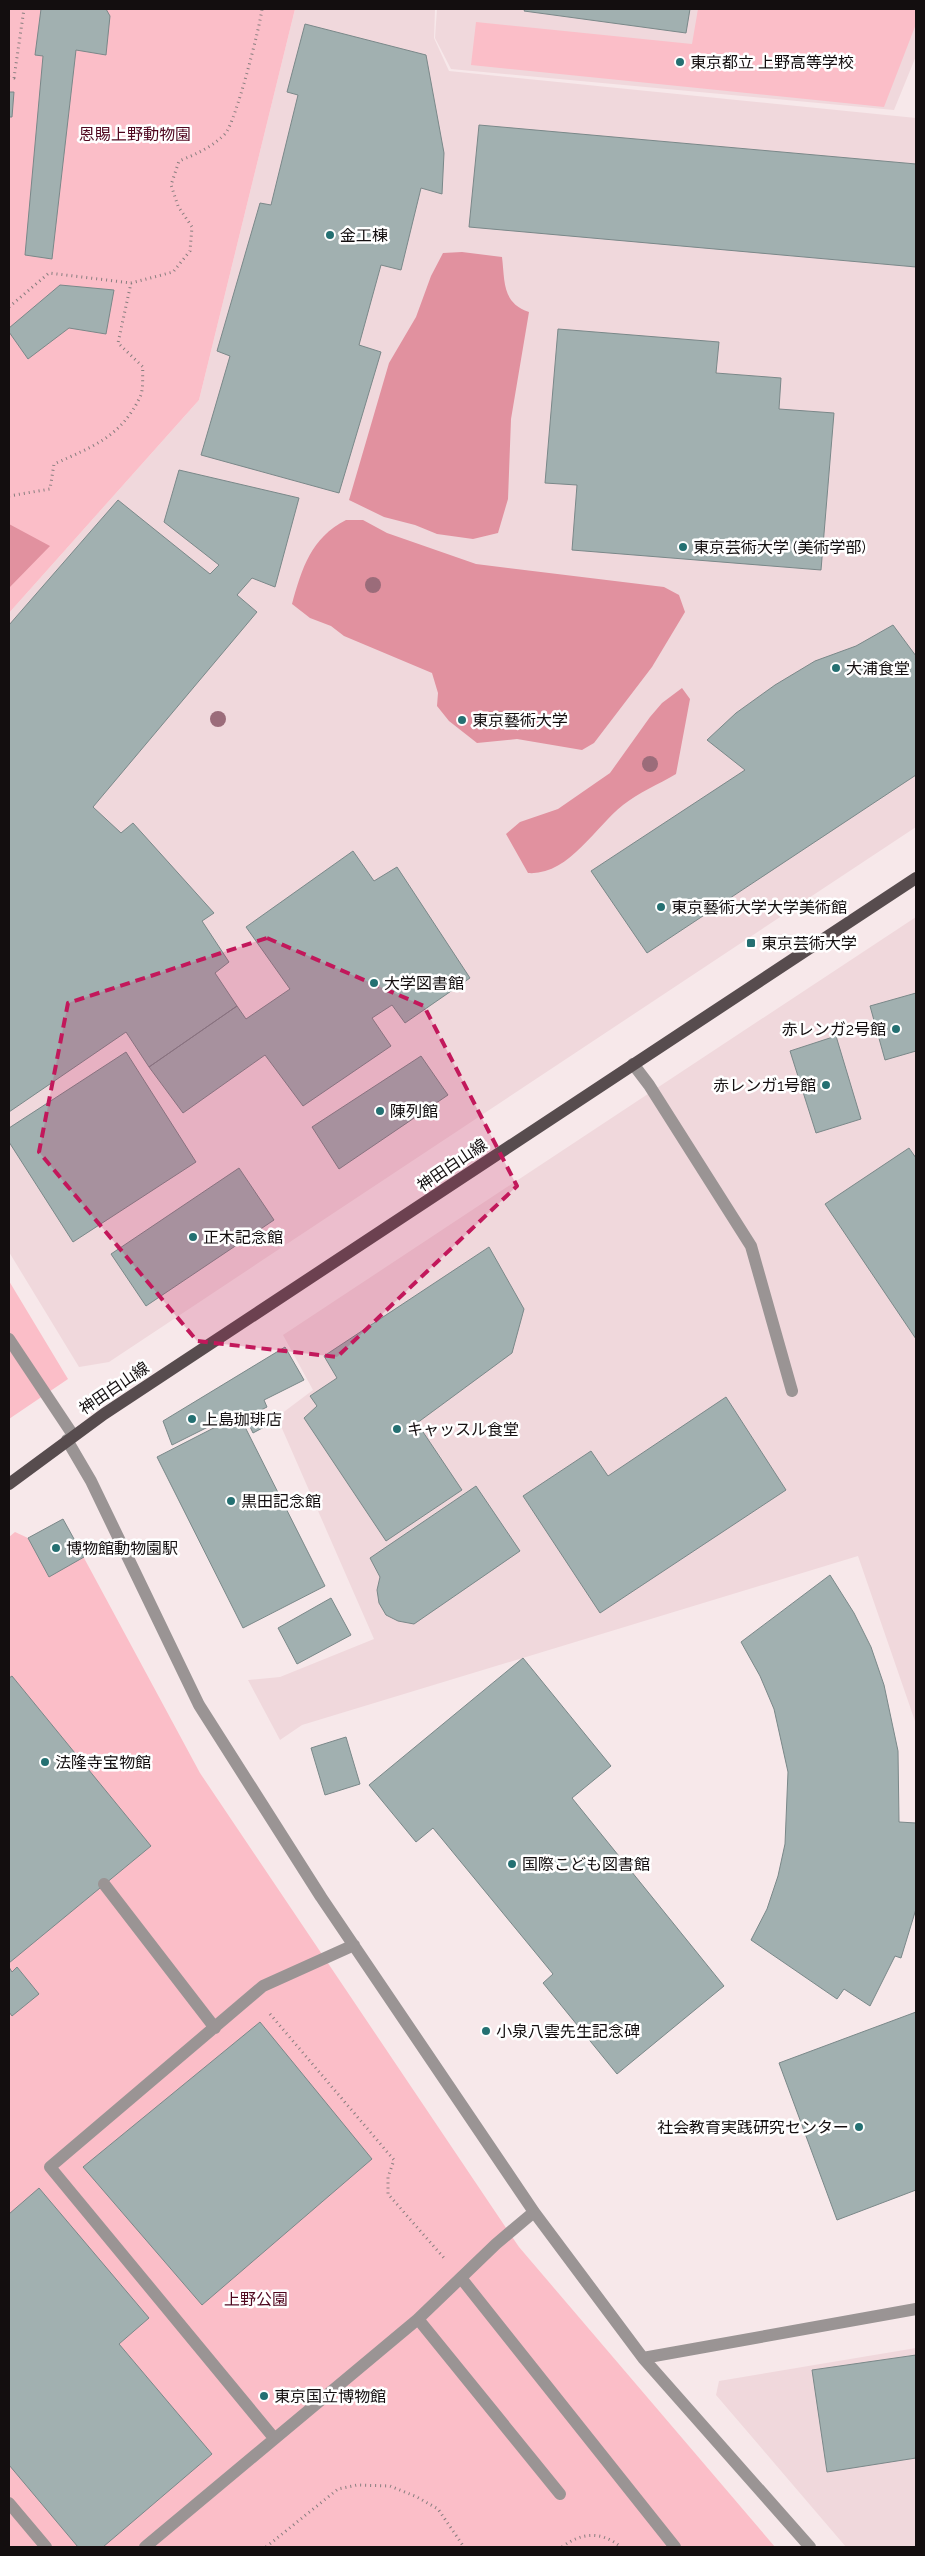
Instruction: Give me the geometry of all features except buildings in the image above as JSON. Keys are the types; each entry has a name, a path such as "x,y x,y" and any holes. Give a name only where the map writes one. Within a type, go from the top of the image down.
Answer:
{"main road":[{"name":"神田白山線","path":"9,1484 70,1438 916,878"}],"street":[{"path":"633,1064 649,1085 751,1246 792,1391"},
{"path":"9,1339 70,1438 199,1705 354,1946 534,2212 643,2358 810,2547"},
{"path":"104,1884 214,2028"},
{"path":"274,2438 50,2168 263,1986 354,1946"},
{"path":"145,2547 418,2319 496,2244 534,2212"},
{"path":"461,2278 675,2547"},
{"path":"643,2358 916,2309"},
{"path":"418,2319 560,2494"},
{"path":"9,2503 46,2547"}],"path":[{"path":"9,78 14,78 24,9"},
{"path":"9,307 49,273 130,283 173,272 190,251 192,227 178,206 171,185 179,161 204,152 227,133 259,31 262,9"},
{"path":"9,496 50,489 54,464 101,443 119,428 141,396 143,367 118,343 130,283"},
{"path":"253,1994 394,2160 388,2177 388,2194 461,2278"},
{"path":"266,2547 338,2490 357,2485 390,2486 417,2497 438,2509 464,2547"},
{"path":"562,2547 582,2535 594,2534 609,2538 620,2547"}],"highlighted area":[{"path":"267,938 424,1006 517,1186 337,1357 197,1341 39,1152 68,1003"}],"shaded area":[{"name":"東京藝術大学","path":"295,9 435,9 434,38 449,71 916,118 916,827 109,1362 79,1367 9,1252 9,613 199,400"},
{"name":"東京都立 上野高等学校","path":"437,9 916,9 916,56 894,110 451,69 435,38"},
{"path":"462,252 502,257 506,290 509,297 520,308 529,312 511,419 508,499 498,533 473,539 437,534 415,525 384,517 349,500 389,363 416,317 431,276 443,253"},
{"path":"346,520 363,520 387,533 476,564 664,587 679,595 685,612 652,667 594,743 582,750 517,739 477,743 449,721 437,706 438,693 432,673 344,636 331,626 310,618 292,604 304,566 316,545 334,527"},
{"path":"9,524 50,546 9,588"},
{"path":"682,688 690,699 676,774 623,805 568,859 556,867 542,872 528,873 506,834 520,822 558,809 610,773 650,717 662,703"},
{"path":"916,917 916,1724 858,1556 302,1725 280,1740 248,1680 280,1677 374,1639 277,1417 313,1390 283,1335"},
{"path":"916,2348 916,2547 846,2547 716,2395 719,2381"}],"green space":[{"name":"恩賜上野動物園","path":"9,9 295,9 199,400 9,613"},
{"name":"東京都立 上野高等学校","path":"698,9 916,9 916,24 884,107 471,65 476,22 692,44"},
{"path":"9,1281 68,1379 9,1419"},
{"name":"上野公園","path":"63,1519 200,1773 519,2247 775,2547 9,2547 9,1537 15,1532 28,1538"}],"place":[{"name":"東京都立 上野高等学校","path":"680,62"},
{"name":"金工棟","path":"330,235"},
{"name":"東京芸術大学 (美術学部)","path":"683,547"},
{"name":"大浦食堂","path":"836,668"},
{"name":"東京藝術大学","path":"462,720"},
{"name":"東京藝術大学大学美術館","path":"661,907"},
{"name":"東京芸術大学","path":"751,943"},
{"name":"大学図書館","path":"374,983"},
{"name":"赤レンガ2号館","path":"896,1029"},
{"name":"赤レンガ1号館","path":"826,1085"},
{"name":"陳列館","path":"380,1111"},
{"name":"正木記念館","path":"193,1237"},
{"name":"上島珈琲店","path":"192,1419"},
{"name":"キャッスル食堂","path":"397,1429"},
{"name":"黒田記念館","path":"231,1501"},
{"name":"博物館動物園駅","path":"56,1548"},
{"name":"法隆寺宝物館","path":"45,1762"},
{"name":"国際こども図書館","path":"512,1864"},
{"name":"小泉八雲先生記念碑","path":"486,2031"},
{"name":"社会教育実践研究センター","path":"859,2127"},
{"name":"東京国立博物館","path":"264,2396"}]}
